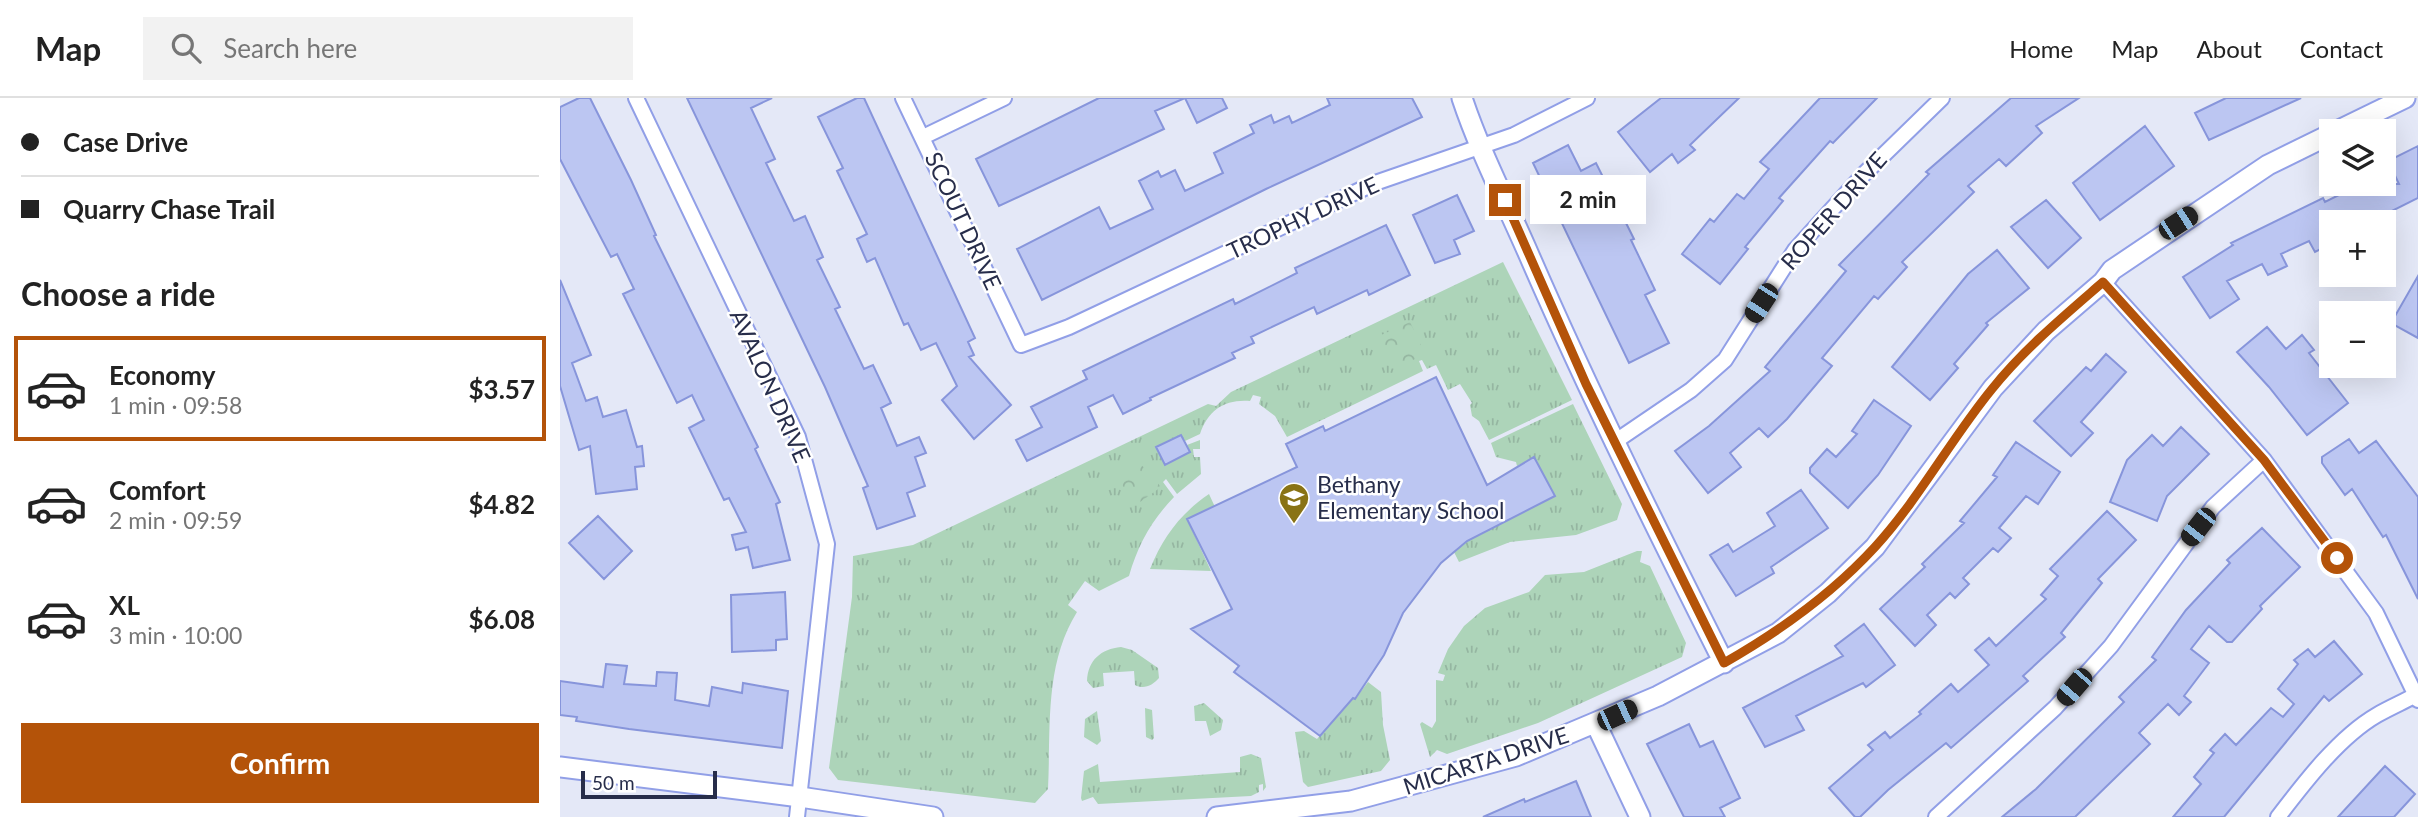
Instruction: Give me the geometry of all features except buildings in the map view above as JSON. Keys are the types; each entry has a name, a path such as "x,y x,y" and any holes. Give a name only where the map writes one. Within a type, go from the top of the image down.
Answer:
{"street":[{"name":"AVALON DRIVE","path":"636,98 797,437 827,544 797,817"},
{"name":"SCOUT DRIVE","path":"903,98 1021,345"},
{"path":"923,137 1004,98"},
{"path":"1462,98 1478,146 1614,443 1724,663"},
{"name":"TROPHY DRIVE","path":"1021,345 1069,327 1375,183 1514,135 1587,98"},
{"name":"ROPER DRIVE","path":"1614,443 1691,390 1726,359 1795,250 1873,165 1942,98"},
{"path":"2362,119 2406,98"},
{"name":"MICARTA DRIVE","path":"1217,817 1351,801 1516,756 1596,724 1724,663 1778,633 1828,593 1875,547 1993,388 2046,331 2103,282 2112,270 2268,165 2319,140"},
{"path":"2103,282 2264,460 2376,613 2417,697 2375,716 2347,740 2308,778 2278,817"},
{"path":"1936,817 2055,708 2111,646 2213,507 2264,460"},
{"path":"1596,724 1640,817"},
{"path":"560,767 800,797 933,817"}],"green space":[{"path":"1503,262 1572,400 1489,440 1479,421 1472,416 1472,403 1460,384 1448,390 1436,365 1427,369 1422,360 1419,361 1423,371 1287,437 1275,416 1259,404 1261,397 1253,395 1250,401 1225,404 1208,418 1200,434 1185,441 1181,435 1156,447 1165,465 1190,452 1187,445 1200,440 1200,449 1193,449 1194,457 1200,457 1201,474 1177,494 1166,479 1163,482 1174,497 1146,534 1129,576 1099,591 1085,581 1068,605 1077,612 1066,632 1054,675 1048,789 1035,803 838,780 829,768 852,597 853,556 913,545 1208,404 1216,406 1231,392"},
{"path":"1410,322 1425,354 1395,369 1390,368 1377,345 1379,336"},
{"path":"1573,404 1622,504 1617,520 1576,535 1510,542 1459,562 1454,552 1467,541 1554,496 1534,457 1517,466 1516,462 1496,457 1491,443"},
{"path":"1139,462 1161,487 1136,505 1128,497 1118,476 1121,471"},
{"path":"1209,494 1215,507 1187,519 1211,571 1150,569 1174,527"},
{"path":"1642,551 1640,562 1650,566 1686,643 1682,657 1538,723 1447,754 1437,750 1430,757 1420,724 1422,722 1432,728 1436,721 1436,680 1443,681 1445,675 1438,673 1448,649 1464,626 1485,608 1529,592 1545,575 1584,572"},
{"path":"1121,647 1132,650 1158,668 1159,678 1151,685 1142,687 1135,685 1134,671 1103,673 1104,686 1093,688 1087,681 1093,662 1107,650"},
{"path":"1368,682 1381,692 1383,725 1390,760 1381,771 1308,787 1303,782 1295,732 1304,731 1317,739"},
{"path":"1204,703 1223,720 1221,730 1210,736 1206,721 1195,721 1194,706"},
{"path":"1145,708 1152,710 1152,740 1146,737"},
{"path":"1097,711 1101,741 1097,745 1084,737 1085,719"},
{"path":"1251,754 1261,758 1266,787 1263,791 1263,784 1259,785 1259,792 1251,796 1098,804 1093,797 1082,801 1081,798 1084,771 1098,764 1100,782 1240,772 1240,757"}],"place":[{"name":"Bethany Elementary School","path":"1294,525"}],"route":[{"path":"1505,200 1586,384 1724,663 1778,633 1828,593 1875,547 1993,388 2046,331 2103,282 2264,460 2337,558"}]}
